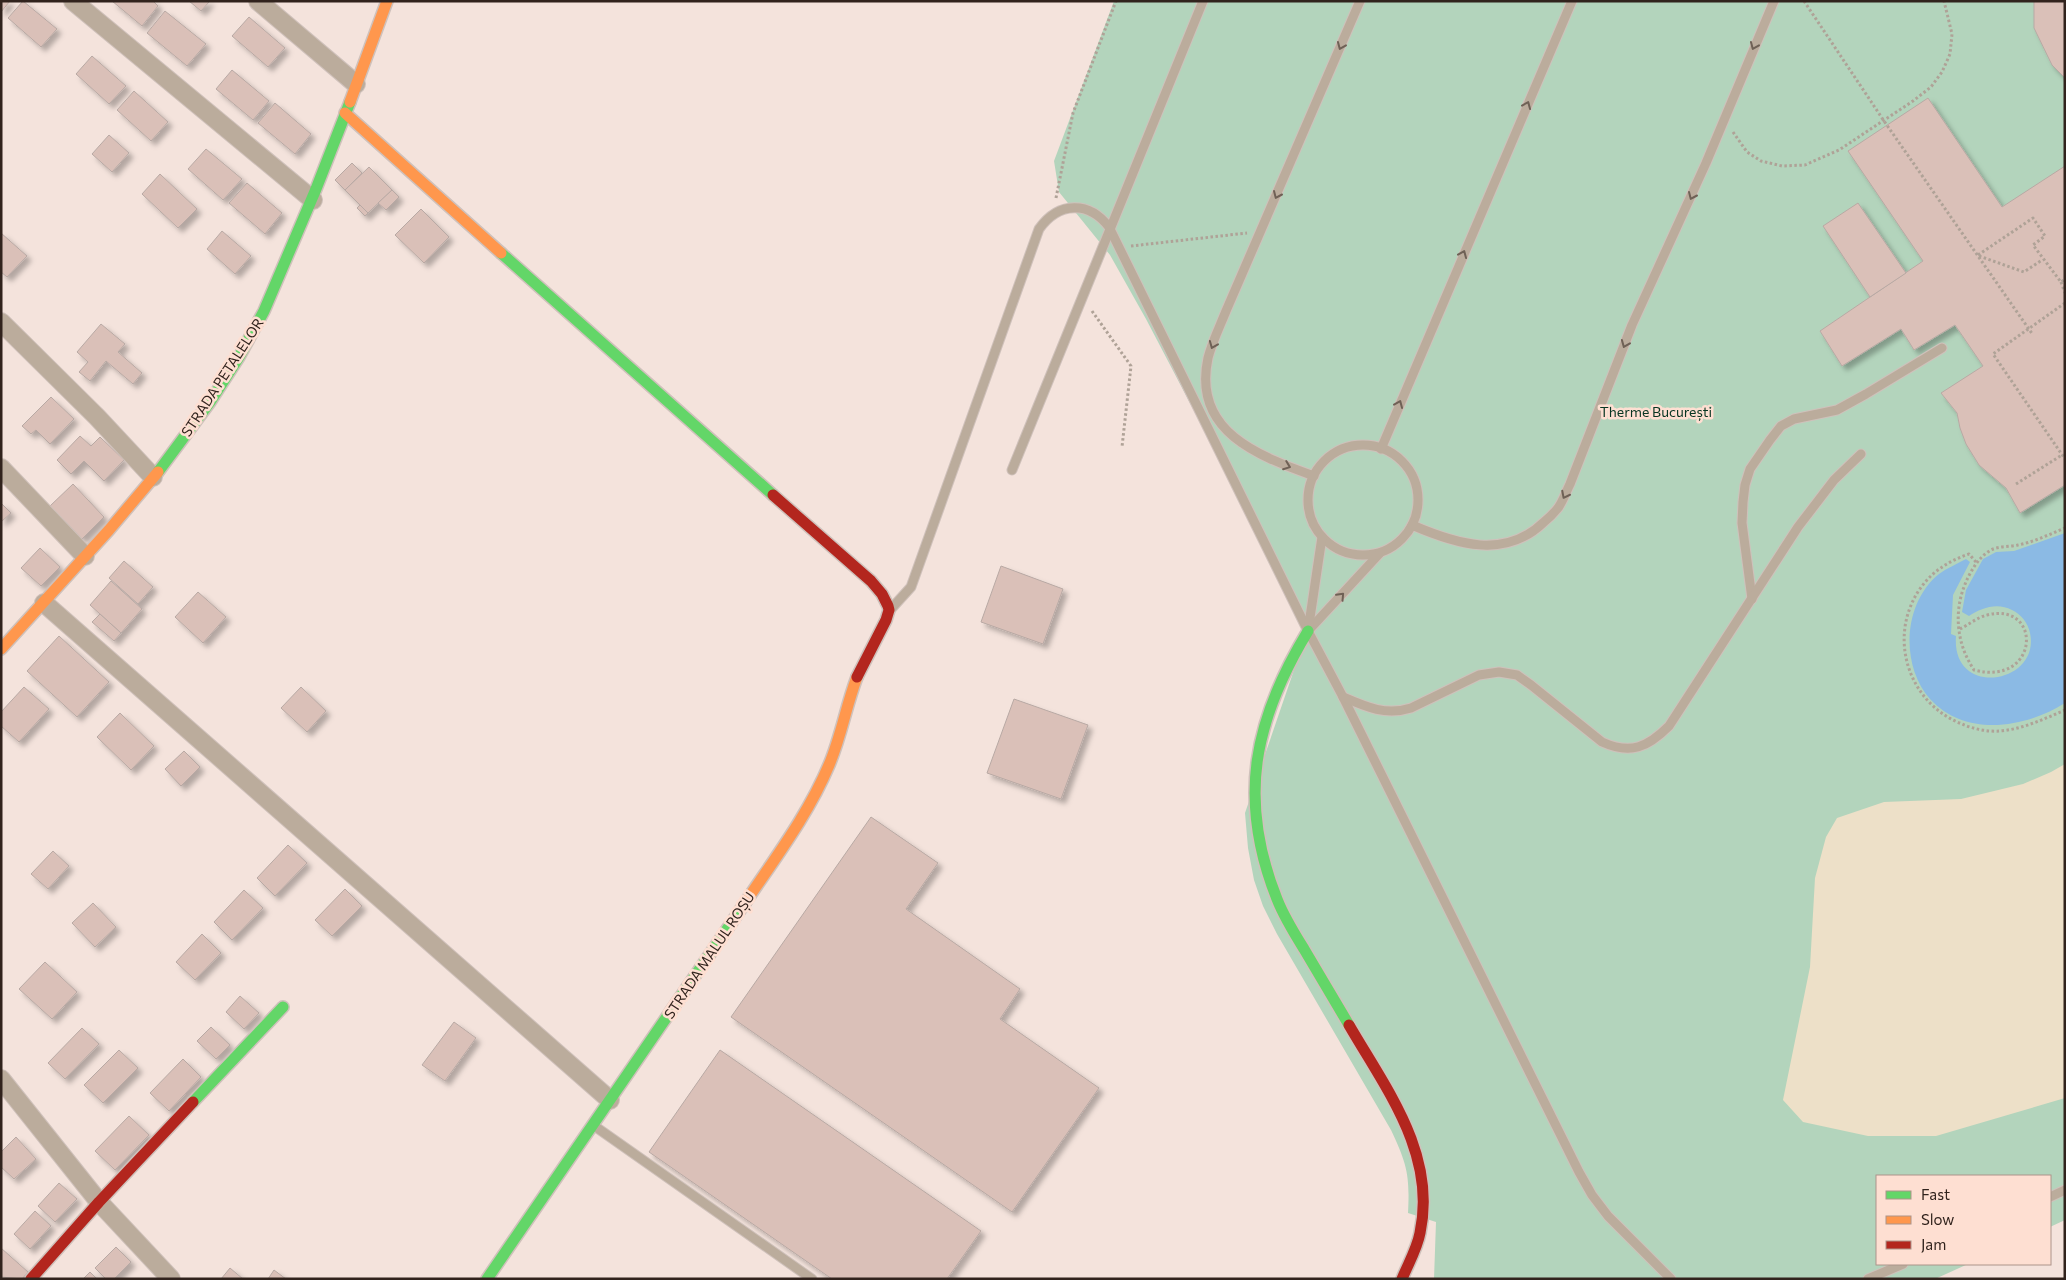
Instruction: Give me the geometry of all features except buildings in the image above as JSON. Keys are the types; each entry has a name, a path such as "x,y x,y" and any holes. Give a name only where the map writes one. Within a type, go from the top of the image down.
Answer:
{"street":[{"path":"73,1 313,200"},
{"path":"258,1 356,84"},
{"name":"STRADA PETALELOR","path":"1,649 44,603 153,477 211,400 238,356 264,311 313,200 387,1"},
{"path":"345,113 604,346 871,581 882,593 889,611"},
{"path":"1,322 97,417 153,477"},
{"path":"1,468 84,556"},
{"path":"44,603 610,1100"},
{"name":"STRADA MALUL ROȘU","path":"487,1279 795,829 810,804 832,755 861,667 874,640 887,622 889,611"},
{"path":"1308,631 1282,674 1264,723 1256,775 1258,834 1266,869 1286,919 1402,1117 1419,1158 1423,1186 1419,1240 1402,1279"},
{"path":"31,1279 99,1202 283,1007"},
{"path":"1,1079 99,1202 171,1279"},
{"path":"1392,1279 1419,1240"}],"lane":[{"path":"1012,470 1109,227 1203,1"},
{"path":"1314,476 1263,456 1238,442 1224,428 1215,415 1206,388 1208,356 1360,1"},
{"path":"1380,448 1572,1"},
{"path":"1412,525 1440,537 1468,545 1494,546 1534,532 1557,509 1570,484 1632,325 1706,163 1774,1"},
{"path":"889,611 911,587 1040,229 1053,213 1065,208 1079,207 1101,217 1109,227 1308,631 1579,1172 1592,1195 1608,1216 1671,1279"},
{"path":"1752,599 1742,523 1742,502 1750,469 1770,440 1781,426 1794,419 1837,410 1942,348"},
{"path":"1308,631 1381,552 1399,542 1412,525 1418,503 1414,480 1401,460 1380,448 1355,446 1342,450 1322,465 1314,476 1310,486 1309,508 1311,518 1322,537 1335,547 1350,554 1360,555 1381,552"},
{"path":"1342,697 1364,707 1382,711 1400,711 1411,708 1479,675 1499,672 1517,675 1602,742 1613,747 1633,748 1653,742 1669,726 1804,519 1834,480 1861,454"},
{"path":"1308,631 1322,537"},
{"path":"593,1124 812,1279"},
{"path":"2051,1197 2065,1190"},
{"path":"1868,1279 1901,1265"}],"path":[{"path":"1053,213 1073,113 1116,1"},
{"path":"1804,1 1884,121 2033,335"},
{"path":"1724,119 1747,152 1761,161 1782,166 1805,165 1839,150 1931,87 1942,72 1950,54 1952,34 1944,1"},
{"path":"1978,256 2033,218 2045,236 2033,245 2060,282 2065,293"},
{"path":"1118,248 1261,231"},
{"path":"1978,256 2024,272 2042,260"},
{"path":"2060,282 2065,279"},
{"path":"1082,296 1130,366 1122,447"},
{"path":"2065,303 1993,354 2065,459"},
{"path":"2016,484 2062,455"},
{"path":"1960,629 1985,615 1999,613 2012,615 2022,624 2027,636 2026,652 2017,662 2002,671 1986,673 1974,670 1966,658 1960,629 1957,608 1960,594 1976,562 1992,549 2019,545 2065,528"},
{"path":"1976,562 1969,554 1952,560 1936,571 1922,586 1908,612 1903,632 1905,653 1910,671 1918,688 1930,704 1946,718 1971,728 1998,732 2027,726 2065,710"}],"green space":[{"name":"Therme București","path":"1114,1 2065,1 2065,1220 2051,1227 2051,1175 1876,1175 1876,1265 1966,1265 1935,1279 1434,1279 1436,1222 1408,1213 1408,1179 1401,1152 1391,1130 1277,934 1263,906 1254,880 1248,848 1245,813 1307,632 1291,596 1146,319 1110,255 1059,192 1054,161"}],"sand":[{"path":"2065,764 2065,1098 1936,1136 1868,1136 1803,1122 1783,1100 1810,967 1815,878 1826,837 1837,818 1884,802 1961,799 2023,784"}],"water":[{"path":"2065,533 2065,703 2049,712 2032,718 1996,725 1978,724 1961,720 1944,711 1930,699 1920,685 1910,652 1912,617 1918,601 1927,586 1945,570 1966,559 1970,562 1953,595 1951,634 1956,636 1958,656 1967,669 1980,676 1995,677 2010,673 2022,664 2030,650 2028,626 2018,614 2001,606 1984,608 1969,616 1962,612 1966,590 1983,559 1996,552 2014,551"}],"traffic: fast":[{"path":"158,472 210,402 239,357 264,311 316,189 350,102"},
{"path":"501,253 773,495"},
{"path":"1308,631 1275,696 1264,729 1257,761 1255,794 1257,827 1265,862 1283,912 1349,1025"},
{"path":"487,1279 745,903"},
{"path":"193,1102 283,1007"}],"traffic: slow":[{"path":"350,102 387,1"},
{"path":"345,113 501,253"},
{"path":"1,649 109,530 158,472"},
{"path":"745,903 790,836 821,783 833,754 857,677"}],"traffic: jam":[{"path":"773,495 871,581 882,594 888,606 889,610 886,620 857,677"},
{"path":"1349,1025 1405,1123 1415,1149 1421,1176 1423,1204 1419,1239 1402,1279"},
{"path":"31,1279 99,1202 193,1102"}]}
